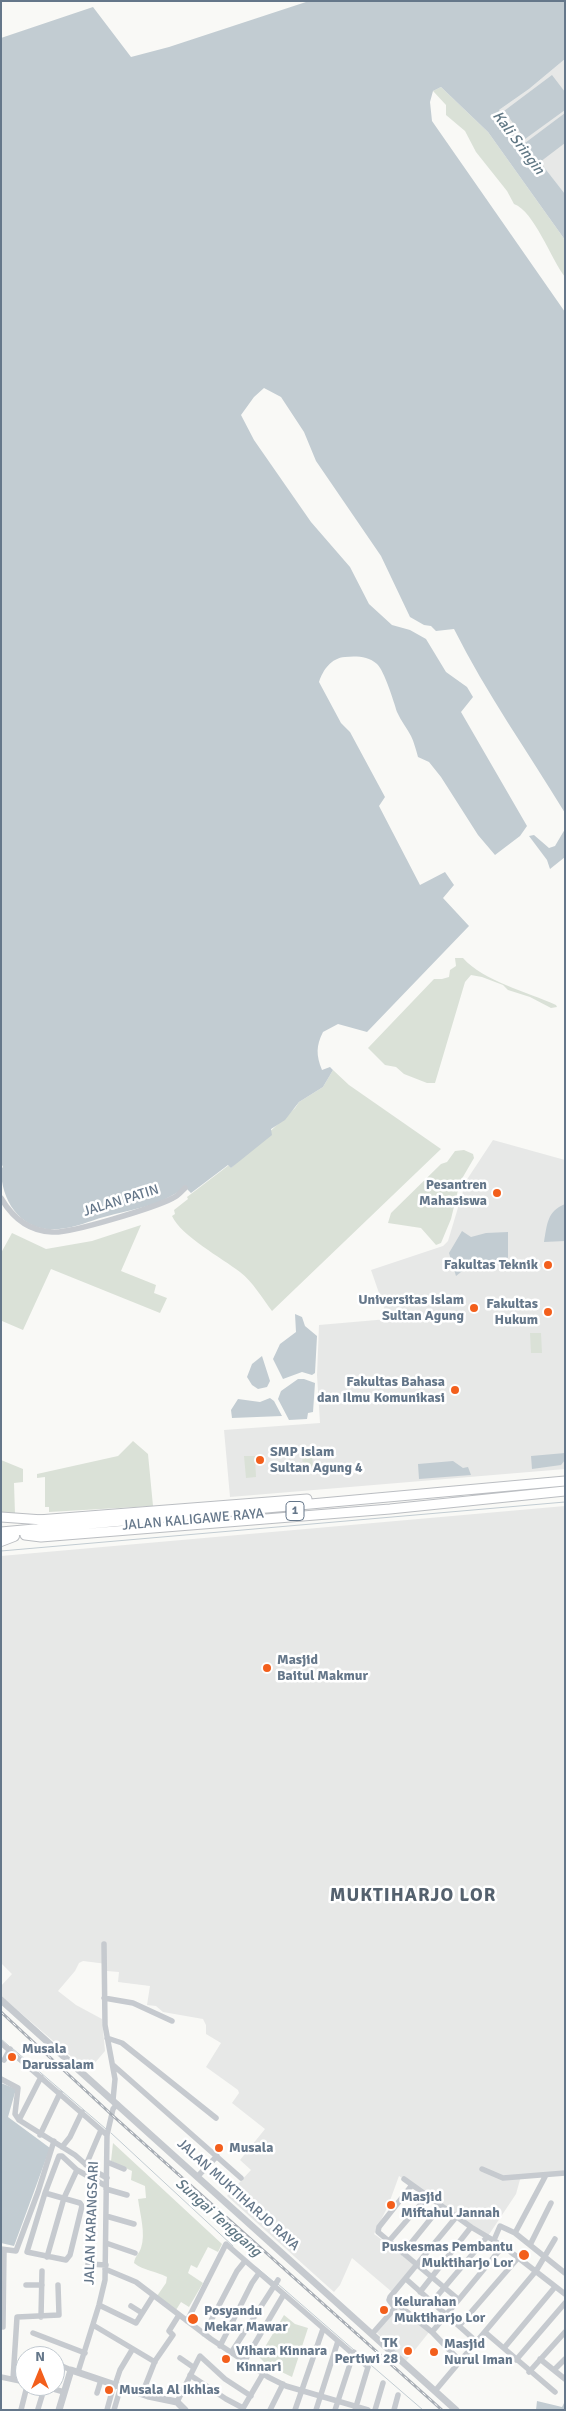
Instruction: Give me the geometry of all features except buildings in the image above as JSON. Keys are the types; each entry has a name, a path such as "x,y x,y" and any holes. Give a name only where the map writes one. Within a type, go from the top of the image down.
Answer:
{"highway":[{"path":"38,1520 496,1488 565,1476"},
{"name":"JALAN KALIGAWE RAYA","path":"103,1524 565,1482"},
{"name":"JALAN KALIGAWE RAYA","path":"1,1537 496,1488 565,1487"},
{"path":"25,1535 41,1537 285,1518 565,1491"},
{"name":"1","path":"1,1517 103,1524"},
{"path":"1,1532 103,1524"},
{"path":"1,1541 14,1536"}],"street":[{"name":"JALAN PATIN","path":"1,1198 10,1212 20,1221 48,1232 61,1232 141,1211 175,1197 185,1188"},
{"name":"JALAN KARANGSARI","path":"75,2371 85,2352 100,2305 105,2267 108,2132 115,2102 115,2087 113,2065 107,2038 104,1998 104,1944"},
{"path":"104,1998 133,2002 172,2021"},
{"name":"JALAN MUKTIHARJO RAYA","path":"1,2000 456,2410"},
{"path":"107,2038 122,2043 216,2118"},
{"path":"1,2042 101,2130 108,2132"},
{"path":"4,2060 10,2049"},
{"path":"113,2065 241,2178"},
{"path":"19,2120 41,2077"},
{"path":"1,2079 18,2088 15,2114 19,2120 40,2135 52,2147 62,2147 107,2178"},
{"path":"40,2135 60,2093"},
{"path":"62,2147 70,2137 82,2112"},
{"path":"86,2165 101,2130"},
{"path":"16,2329 2,2326 2,2249 16,2251 52,2147"},
{"path":"45,2193 80,2203 82,2206 70,2255 68,2259 62,2261 29,2254 26,2250 45,2193 59,2156 62,2156 77,2170 106,2188 127,2195"},
{"path":"198,2176 217,2156"},
{"path":"107,2162 124,2169"},
{"path":"482,2169 503,2178 565,2174"},
{"path":"47,2257 64,2198 77,2170"},
{"path":"515,2233 546,2175"},
{"path":"404,2179 471,2227 504,2246 565,2294"},
{"path":"412,2185 379,2227 379,2233 458,2299"},
{"path":"389,2241 427,2196"},
{"path":"530,2245 551,2203"},
{"path":"403,2254 441,2206"},
{"path":"106,2216 134,2224"},
{"path":"372,2334 394,2308 389,2298 457,2216"},
{"path":"494,2240 500,2226 515,2233 563,2271 565,2264"},
{"path":"420,2292 471,2227"},
{"path":"432,2302 488,2237"},
{"path":"435,2391 536,2271 555,2240"},
{"path":"106,2243 135,2253"},
{"path":"187,2320 226,2244 259,2273 275,2283 284,2294 368,2367 356,2408"},
{"path":"432,2332 504,2246"},
{"path":"459,2326 518,2258"},
{"path":"204,2334 237,2271 245,2260"},
{"path":"88,2264 105,2267 136,2282 220,2346 262,2374 282,2384 356,2408 368,2410"},
{"path":"41,2316 42,2271"},
{"path":"220,2346 252,2282 259,2273"},
{"path":"406,2279 477,2342"},
{"path":"231,2353 275,2283"},
{"path":"26,2285 42,2285"},
{"path":"1,2377 13,2379 17,2316 59,2315 58,2285"},
{"path":"504,2348 555,2287"},
{"path":"244,2362 284,2294"},
{"path":"100,2305 136,2322 153,2296"},
{"path":"516,2360 565,2303"},
{"path":"131,2306 142,2314"},
{"path":"402,2308 432,2332 460,2360"},
{"path":"142,2394 155,2362 173,2335 169,2331 178,2315"},
{"path":"93,2325 155,2362"},
{"path":"295,2410 300,2390 323,2329"},
{"path":"486,2332 529,2372 555,2392"},
{"path":"529,2372 565,2332"},
{"path":"33,2333 85,2352"},
{"path":"316,2410 338,2341"},
{"path":"114,2410 120,2370 132,2350"},
{"path":"335,2410 353,2353"},
{"path":"177,2402 198,2356 201,2356 225,2379 251,2396"},
{"path":"180,2358 193,2367"},
{"path":"540,2359 565,2379"},
{"path":"554,2370 565,2359"},
{"path":"65,2367 142,2394 177,2402 186,2410"},
{"path":"65,2390 75,2371"},
{"path":"190,2375 243,2409 262,2374"},
{"path":"97,2393 101,2380"},
{"path":"375,2410 383,2383"},
{"path":"270,2410 282,2384"},
{"path":"107,2410 117,2385"},
{"path":"394,2410 398,2395"},
{"path":"21,2410 24,2396"},
{"path":"38,2409 41,2396"},
{"path":"60,2410 63,2396"}],"shaded area":[{"path":"565,59 565,194 499,110 529,89"},
{"path":"441,87 488,132 565,240 565,277 535,225 521,208 514,204 507,191 476,152 465,131 446,115 446,105 433,91"},
{"path":"455,958 463,958 494,980 557,1007 551,1008 530,997 508,990 503,985 471,975 465,982 435,1083 427,1083 404,1074 396,1067 385,1065 368,1048 434,979 449,977 450,970 456,966"},
{"path":"333,1070 349,1085 441,1149 272,1311 245,1276 193,1239 177,1224 172,1216 175,1214 174,1210 188,1199 187,1197 229,1165 231,1168 295,1108 299,1102 323,1087"},
{"name":"Universitas Islam Sultan Agung","path":"493,1140 565,1160 565,1469 230,1497 224,1430 320,1423 317,1375 319,1325 388,1319 371,1270 443,1246 448,1241 466,1181"},
{"path":"464,1150 473,1154 474,1158 460,1182 451,1219 441,1243 436,1245 421,1228 388,1223 391,1213 441,1164 447,1162 455,1151"},
{"path":"141,1225 121,1271 156,1285 154,1293 167,1298 160,1313 51,1269 23,1330 2,1321 1,1323 1,1253 12,1233 46,1249 92,1241"},
{"path":"530,1333 541,1333 542,1353 531,1353"},
{"path":"133,1441 148,1454 153,1506 49,1512 49,1507 45,1507 45,1477 37,1478 37,1474 118,1456"},
{"path":"312,1452 313,1471 303,1472 302,1453"},
{"path":"244,1456 255,1456 256,1477 246,1478"},
{"path":"1,1460 23,1469 23,1482 14,1483 15,1514 1,1513"},
{"path":"565,1506 565,2171 521,2176 516,2194 488,2236 399,2176 388,2206 374,2234 416,2265 392,2292 352,2258 340,2285 334,2292 227,2196 251,2170 240,2160 265,2129 232,2103 239,2093 238,2090 206,2067 221,2043 206,2034 206,2025 203,2019 163,2012 156,2006 147,2005 150,1986 118,1982 119,1972 107,1971 107,1964 83,1961 79,1963 75,1971 58,1991 76,2005 102,2019 105,2051 88,2071 1,1996 1,1986 12,1974 1,1963 1,1556"},
{"path":"113,2143 222,2244 218,2252 208,2247 197,2268 191,2265 188,2273 203,2283 189,2307 181,2302 176,2310 157,2296 166,2283 167,2277 134,2263 140,2250 143,2230 138,2199 146,2198 145,2186 131,2180 132,2171 111,2161"},
{"path":"397,2303 430,2331 406,2361 375,2331"},
{"path":"284,2315 295,2324 308,2328 292,2377 267,2365 259,2357"}],"water":[{"name":"Kali Sringin","path":"309,1 565,1 565,59 529,89 499,110 525,143 565,113 565,143 540,162 565,194 565,240 488,132 441,87 433,91 430,102 432,121 565,312 565,813 493,699 454,629 436,631 431,626 424,625 410,617 381,556 316,461 304,432 281,397 264,388 254,397 241,415 254,440 311,522 350,567 369,604 392,625 410,630 426,639 446,672 467,687 473,697 461,712 527,826 520,836 495,855 478,835 441,777 429,762 418,757 412,738 397,712 380,667 370,659 358,657 340,658 332,662 325,669 319,682 341,723 350,732 385,797 379,806 420,885 445,872 454,885 443,898 469,926 367,1032 338,1024 323,1032 318,1046 319,1060 322,1070 330,1067 333,1070 323,1087 299,1102 285,1120 271,1129 272,1135 231,1168 228,1165 191,1193 185,1187 165,1199 146,1206 71,1227 46,1229 34,1226 16,1213 5,1193 1,1169 3,1167 1,1163 1,38 93,7 131,57 169,47"},
{"path":"552,75 565,92 565,110 525,139 504,111"},
{"path":"565,829 565,857 550,869 547,860 529,836 534,835 549,848 555,846"},
{"path":"565,1204 565,1241 544,1242 547,1224 551,1215"},
{"path":"462,1231 471,1237 486,1233 508,1232 508,1257 505,1264 471,1264 456,1276 449,1253"},
{"path":"295,1314 302,1317 305,1326 317,1336 315,1373 312,1375 302,1372 283,1379 273,1359 280,1344 296,1332"},
{"path":"262,1356 270,1381 267,1387 258,1389 252,1385 247,1377 252,1364"},
{"path":"298,1379 315,1383 313,1412 308,1413 307,1419 289,1420 278,1399 281,1391"},
{"path":"270,1398 274,1401 282,1416 232,1418 231,1410 238,1399 260,1402"},
{"path":"565,1453 565,1460 561,1465 532,1469 531,1456"},
{"path":"453,1461 463,1468 468,1467 471,1475 419,1479 418,1464"},
{"path":"1,2083 16,2089 8,2117 50,2148 14,2246 1,2243"},
{"path":"537,2401 562,2407 565,2401 565,2410 536,2410"}],"waterway":[{"path":"1,1551 565,1502"},
{"name":"Sungai Tenggang","path":"1,2039 9,2046"},
{"name":"Sungai Tenggang","path":"12,2048 106,2129"},
{"name":"Sungai Tenggang","path":"111,2133 233,2246"},
{"name":"Sungai Tenggang","path":"256,2267 274,2282"},
{"name":"Sungai Tenggang","path":"278,2284 354,2350"},
{"name":"Sungai Tenggang","path":"357,2353 423,2410"}],"railway":[{"path":"1,2012 112,2115 442,2410"}],"place":[{"name":"Pesantren Mahasiswa","path":"497,1193"},
{"name":"Fakultas Teknik","path":"548,1265"},
{"name":"Universitas Islam Sultan Agung","path":"474,1308"},
{"name":"Fakultas Hukum","path":"548,1312"},
{"name":"Fakultas Bahasa dan Ilmu Komunikasi","path":"455,1390"},
{"name":"SMP Islam Sultan Agung 4","path":"260,1460"},
{"name":"Masjid Baitul Makmur","path":"267,1668"},
{"name":"Musala Darussalam","path":"12,2057"},
{"name":"Musala","path":"219,2148"},
{"name":"Masjid Miftahul Jannah","path":"391,2205"},
{"name":"Puskesmas Pembantu Muktiharjo Lor","path":"524,2255"},
{"name":"Kelurahan Muktiharjo Lor","path":"384,2310"},
{"name":"Posyandu Mekar Mawar","path":"193,2319"},
{"name":"TK Pertiwi 28","path":"408,2351"},
{"name":"Masjid Nurul Iman","path":"434,2352"},
{"name":"Vihara Kinnara Kinnari","path":"226,2359"},
{"name":"Musala Al Ikhlas","path":"109,2390"}],"district":[{"name":"MUKTIHARJO LOR","path":"413,1896"}]}
